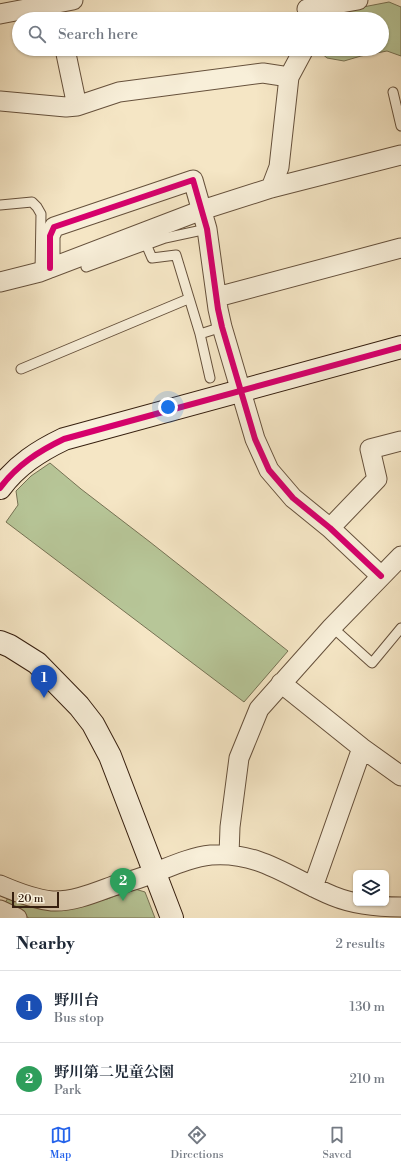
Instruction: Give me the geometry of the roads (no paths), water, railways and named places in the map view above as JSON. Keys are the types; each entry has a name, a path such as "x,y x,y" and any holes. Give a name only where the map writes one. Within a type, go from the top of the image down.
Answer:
{"street":[{"path":"307,9 358,0"},
{"path":"15,12 60,6"},
{"path":"0,14 12,12"},
{"path":"66,56 77,106"},
{"path":"271,188 279,167 289,77 300,56"},
{"path":"0,101 66,107 77,106 119,92 263,73 289,77"},
{"path":"0,282 45,270 202,210 271,188 401,155"},
{"path":"45,270 50,236 54,227 193,180 207,229 218,310 222,327 255,439 269,470 293,498 330,528 381,576"},
{"path":"217,297 401,248"},
{"path":"0,488 26,461 42,450 64,439 401,347"},
{"path":"330,528 377,479 370,449 401,441"},
{"path":"229,855 230,827 239,758 259,709 332,627 401,556"},
{"path":"0,642 10,646 37,663 79,706 93,724 110,756 172,918"},
{"path":"281,683 362,748 401,776"},
{"path":"313,887 362,748"},
{"path":"0,885 29,896 53,901 78,898 155,873 186,861 211,855 229,855 257,860 282,870 313,887 359,904 383,907 401,907"},
{"path":"0,910 17,918"}],"lane":[{"path":"394,92 401,126"},
{"path":"0,205 32,202 37,206 41,214 45,270"},
{"path":"86,267 165,238 207,229"},
{"path":"146,244 152,258 176,255 188,299 200,334 210,378"},
{"path":"21,369 188,299"},
{"path":"200,334 222,327"},
{"path":"332,627 372,663 401,628"}],"place":[{"name":"野川台","path":"44,698"},
{"name":"野川第二児童公園","path":"123,901"}]}
